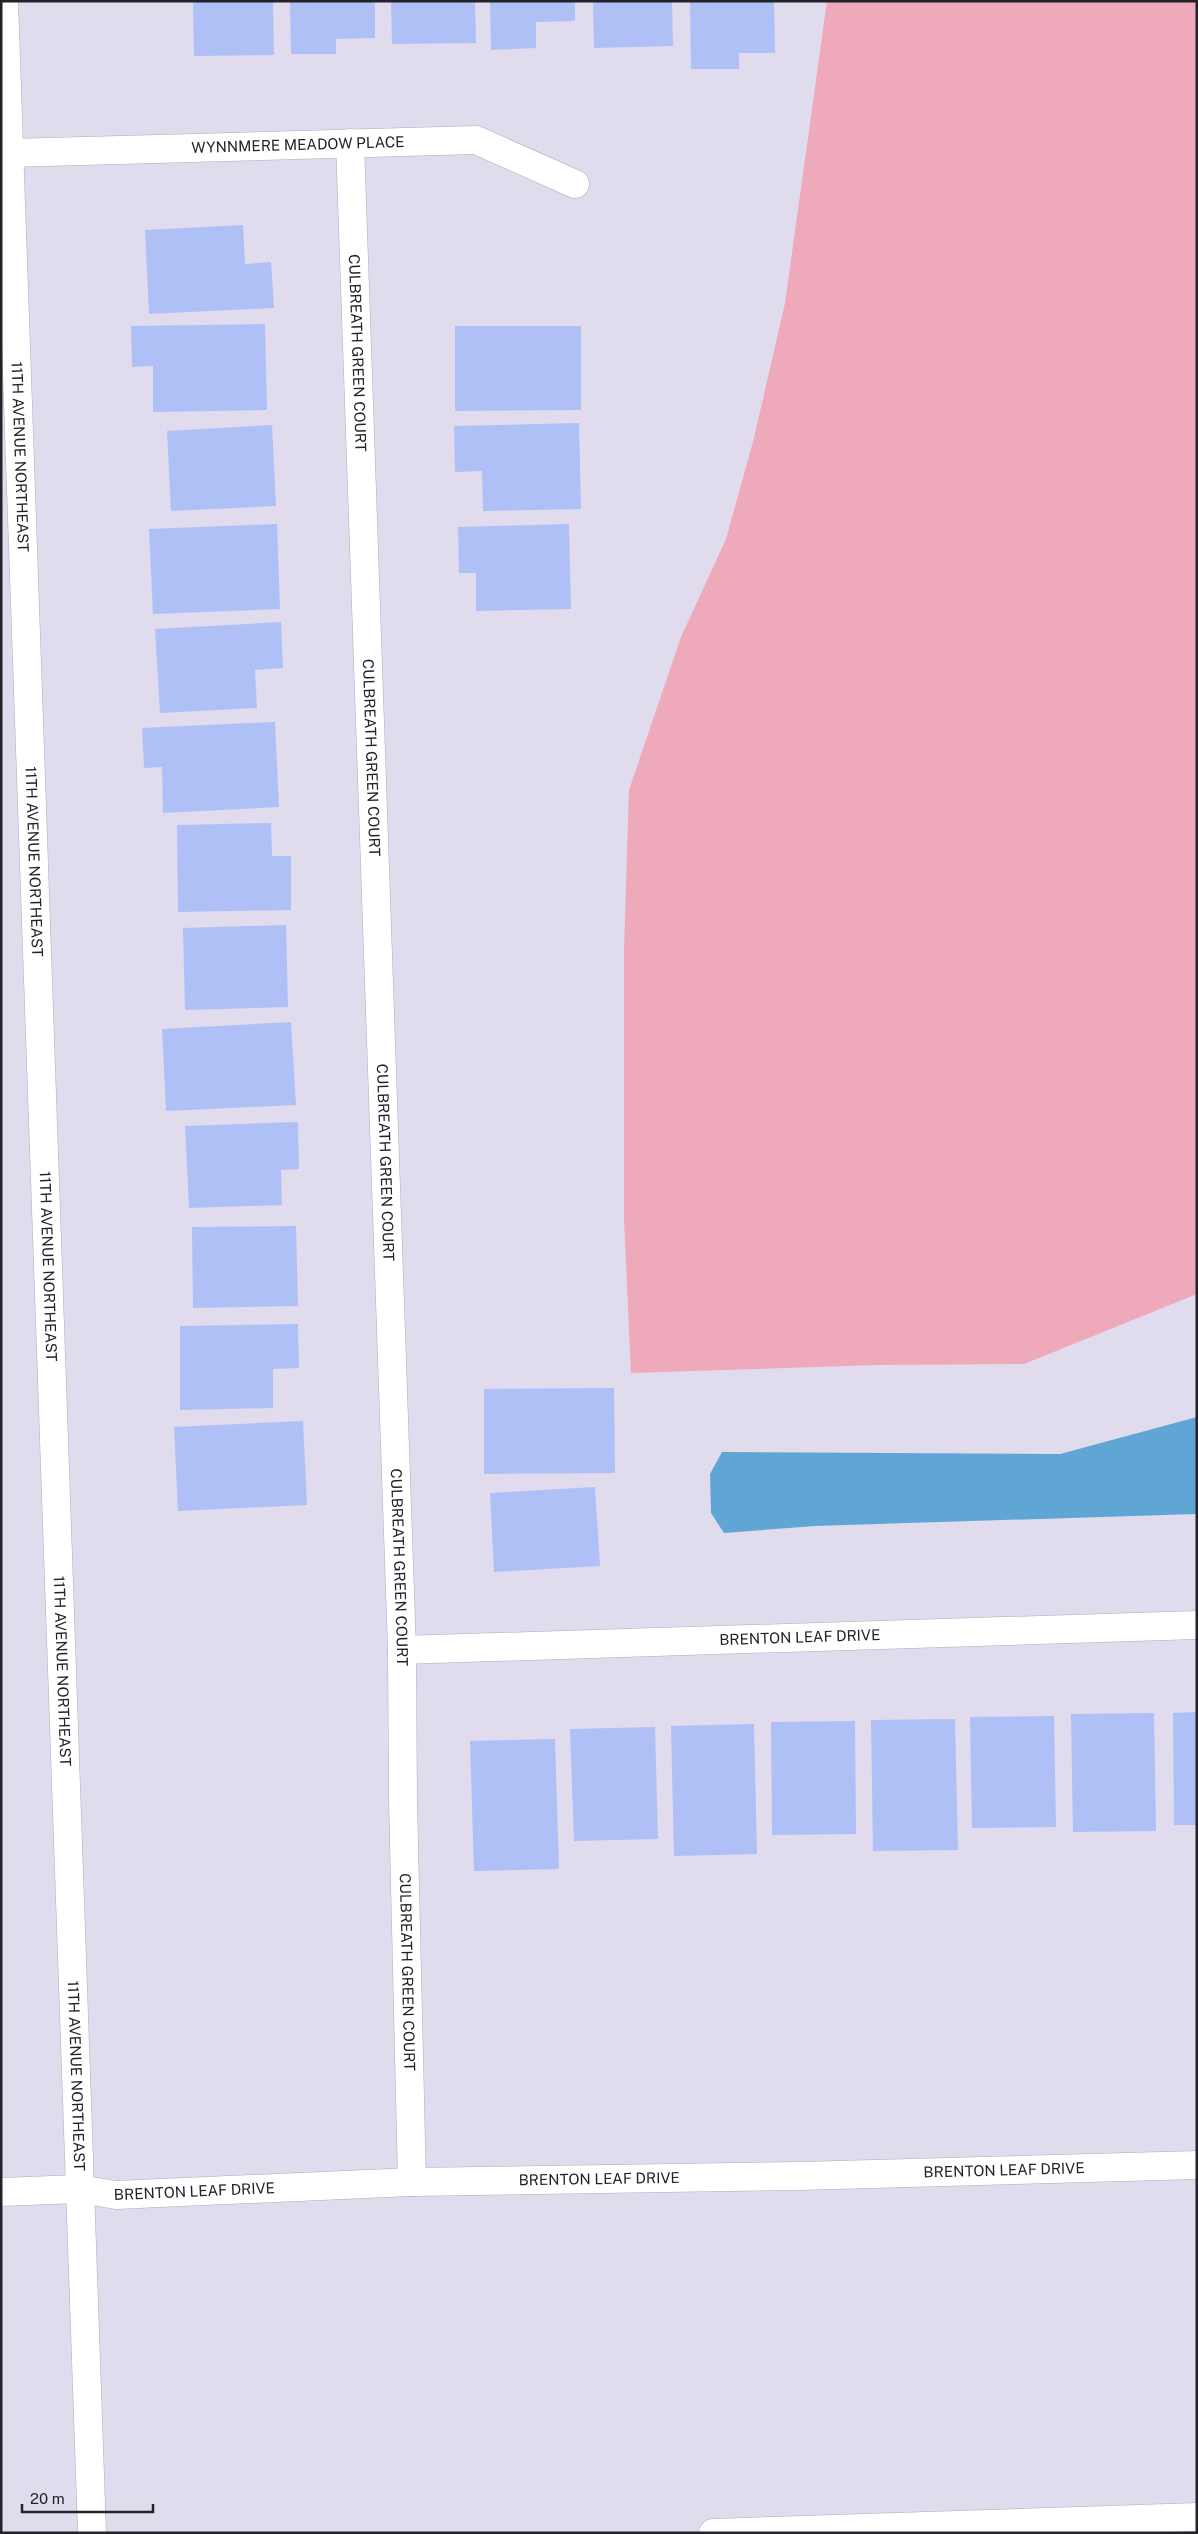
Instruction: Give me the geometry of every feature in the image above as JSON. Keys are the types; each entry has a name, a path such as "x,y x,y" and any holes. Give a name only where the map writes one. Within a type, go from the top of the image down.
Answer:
{"street":[{"name":"11TH AVENUE NORTHEAST","path":"4,1 10,153 7,219 92,2533"},
{"name":"WYNNMERE MEADOW PLACE","path":"10,153 476,140 575,184"},
{"name":"CULBREATH GREEN COURT","path":"350,144 402,1650 403,1801 412,2182"},
{"name":"BRENTON LEAF DRIVE","path":"402,1650 1197,1625"},
{"name":"BRENTON LEAF DRIVE","path":"1,2192 79,2189 116,2195 412,2182 790,2176 1197,2165"},
{"path":"713,2533 1197,2517"}],"shaded area":[{"path":"827,1 1197,1 1197,1294 1024,1364 877,1365 631,1373 624,1219 624,952 629,790 681,637 726,539 754,438 785,303"}],"water":[{"path":"1197,1417 1197,1514 815,1526 724,1533 711,1513 710,1474 722,1452 1060,1454"}],"building":[{"path":"193,1 273,1 274,55 194,56"},
{"path":"290,1 375,1 375,38 336,39 336,54 291,54"},
{"path":"391,1 475,1 476,43 392,44"},
{"path":"490,1 575,1 575,21 536,22 536,48 491,50"},
{"path":"593,1 672,1 673,46 594,48"},
{"path":"690,1 774,1 775,53 739,53 739,69 691,69"},
{"path":"243,225 245,264 271,262 274,308 149,314 145,230"},
{"path":"265,324 267,410 153,412 153,366 132,367 131,326"},
{"path":"455,326 581,326 581,410 455,411"},
{"path":"579,423 581,509 483,511 482,471 455,472 454,426"},
{"path":"272,425 276,506 171,511 167,431"},
{"path":"277,524 280,609 153,614 149,529"},
{"path":"569,524 571,609 476,611 476,573 459,573 458,527"},
{"path":"281,622 283,668 255,670 257,708 160,713 155,629"},
{"path":"275,722 279,807 163,813 162,767 144,768 142,728"},
{"path":"271,823 272,856 291,856 291,910 178,912 177,825"},
{"path":"286,925 288,1007 185,1010 183,928"},
{"path":"291,1022 296,1105 166,1111 162,1029"},
{"path":"298,1122 299,1169 281,1170 282,1205 189,1208 185,1126"},
{"path":"296,1226 298,1306 193,1308 192,1227"},
{"path":"298,1324 299,1368 273,1369 273,1408 180,1410 180,1326"},
{"path":"614,1388 615,1473 484,1474 484,1389"},
{"path":"303,1421 307,1505 178,1511 174,1427"},
{"path":"595,1487 600,1566 494,1572 490,1493"},
{"path":"1197,1712 1197,1825 1174,1825 1173,1713"},
{"path":"1154,1713 1156,1831 1073,1832 1071,1714"},
{"path":"1054,1716 1056,1827 972,1828 970,1717"},
{"path":"955,1719 958,1850 873,1851 871,1720"},
{"path":"855,1721 856,1834 772,1835 771,1722"},
{"path":"754,1724 757,1854 674,1856 671,1726"},
{"path":"655,1727 658,1839 574,1841 570,1729"},
{"path":"555,1739 559,1869 474,1871 470,1741"}]}
